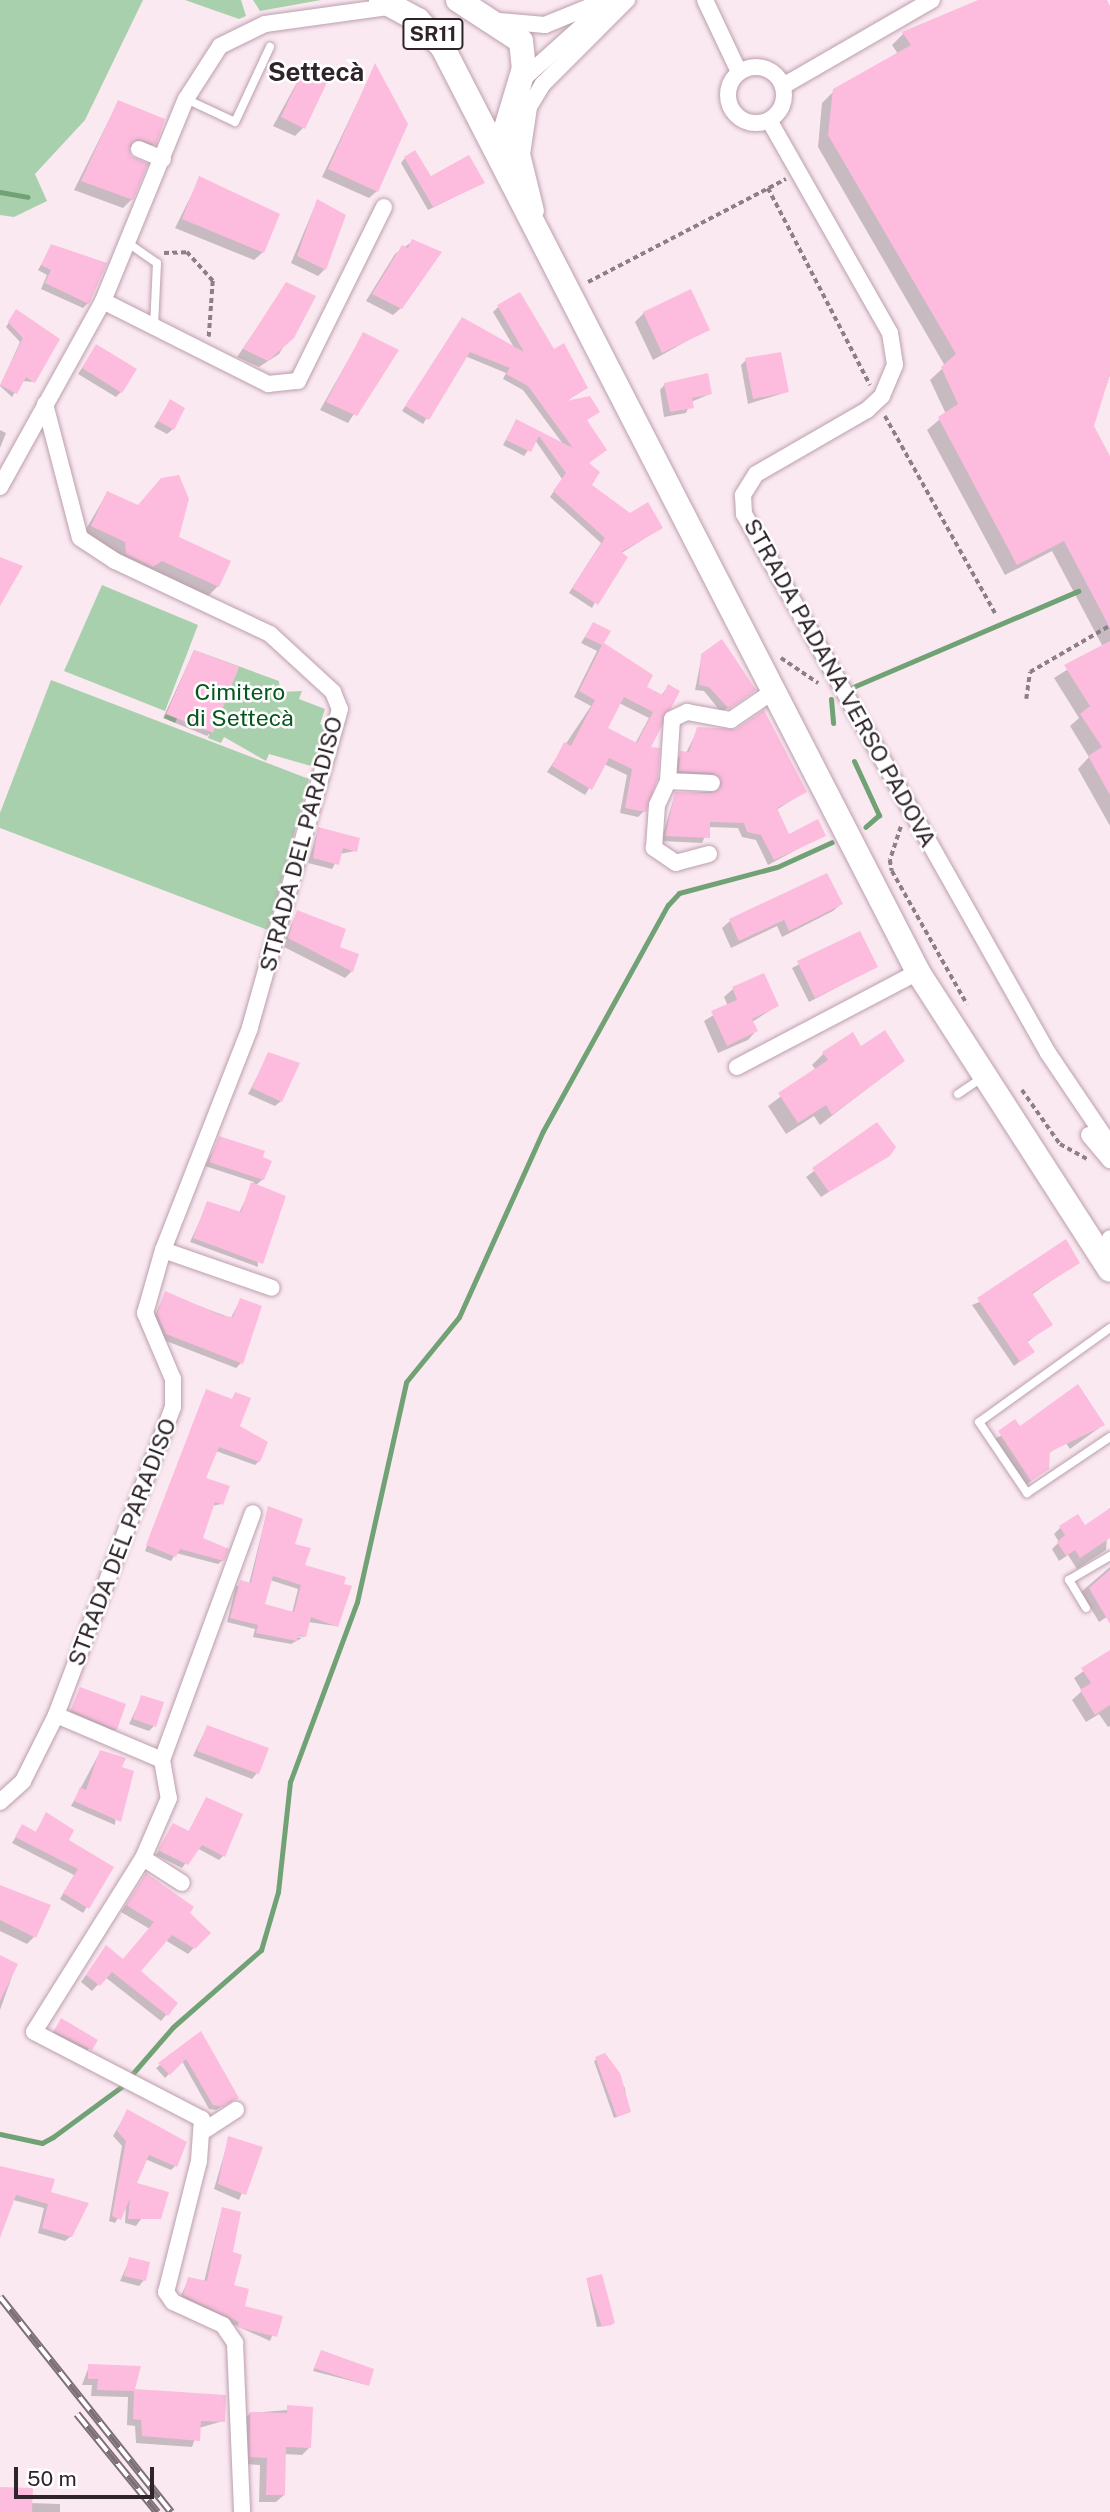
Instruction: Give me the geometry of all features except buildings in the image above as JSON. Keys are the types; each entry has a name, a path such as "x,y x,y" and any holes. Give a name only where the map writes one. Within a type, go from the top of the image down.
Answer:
{"main road":[{"name":"SR11","path":"458,0 499,21 521,41 526,90"},
{"name":"SR11","path":"385,4 433,33 460,90"},
{"path":"460,90 489,102 526,90"},
{"path":"460,90 520,195 546,251 918,972 982,1078 1108,1267"},
{"path":"520,195 506,143 526,90"}],"street":[{"path":"320,16 353,0"},
{"path":"499,21 545,25 605,0"},
{"path":"546,251 522,154 526,90 611,0"},
{"path":"526,90 627,0"},
{"path":"705,0 739,72"},
{"path":"783,86 848,46 932,0"},
{"path":"0,487 103,301 186,99 229,39 265,24 385,4"},
{"path":"764,68 783,86 781,109 769,120 749,122 732,110 729,86 739,72 764,68"},
{"name":"STRADA PADANA VERSO PADOVA","path":"769,120 890,333 895,365 888,386 867,411 756,474 743,495 744,514 1059,1073 1102,1161"},
{"path":"139,149 163,159"},
{"path":"103,301 268,384 298,381 384,207"},
{"name":"STRADA DEL PARADISO","path":"0,1802 30,1770 56,1715 173,1407 173,1379 146,1326 163,1250 250,1028 340,709 333,692 270,634 115,561 80,538 45,404"},
{"path":"709,854 676,863 654,848 657,805 668,781 672,719 678,713 731,720 772,692"},
{"path":"668,781 712,783"},
{"path":"737,1067 918,972"},
{"name":"STRADA PADANA VERSO PADOVA","path":"1059,1073 1110,1145"},
{"path":"1108,1267 1110,1238"},
{"path":"163,1250 272,1288"},
{"path":"205,2130 192,2111 34,2032 142,1858 170,1798 162,1760 253,1513"},
{"path":"56,1715 162,1760"},
{"path":"142,1858 182,1883"},
{"path":"236,2110 205,2130 166,2292 173,2302 223,2325 235,2343 242,2512"}],"lane":[{"path":"186,99 235,122 270,47"},
{"path":"128,243 157,263 154,326"},
{"path":"958,1094 982,1078"},
{"path":"1110,1328 979,1422 1027,1493 1110,1437"},
{"path":"1086,1608 1069,1580 1110,1556"}],"path":[{"path":"587,282 791,176"},
{"path":"768,188 873,391"},
{"path":"157,263 164,253 187,252 213,281 212,326 204,352"},
{"path":"582,271 593,294"},
{"path":"883,411 997,616"},
{"path":"1026,699 1030,673 1109,626"},
{"path":"774,645 780,657 825,687"},
{"path":"901,817 890,865 970,1009"},
{"path":"1018,1085 1060,1144 1102,1161"}],"green space":[{"path":"0,0 143,0 85,120 35,174 47,201 14,217 0,215"},
{"path":"185,0 241,0 246,16 239,19"},
{"path":"253,0 321,0 260,11"},
{"path":"102,585 198,625 165,711 64,671"},
{"name":"Cimitero di Settecà","path":"194,650 279,681 280,692 302,691 299,699 325,709 320,724 328,727 311,766 269,754 266,761 224,737 221,743 208,738 210,732 179,714 175,723 164,718"},
{"path":"51,680 309,779 268,930 0,828 0,813"}],"waterway":[{"path":"0,192 28,197"},
{"path":"853,687 1078,591"},
{"path":"831,699 833,723"},
{"path":"854,761 879,815 865,827"},
{"path":"0,2134 42,2143 53,2137 121,2087 173,2027 261,1950 278,1892 290,1782 357,1602 406,1382 459,1317 543,1131 668,905 679,893 777,867 832,842"}],"railway":[{"path":"0,2297 171,2512"},
{"path":"77,2414 157,2512"}],"district":[{"name":"Settecà","path":"316,72"}]}
